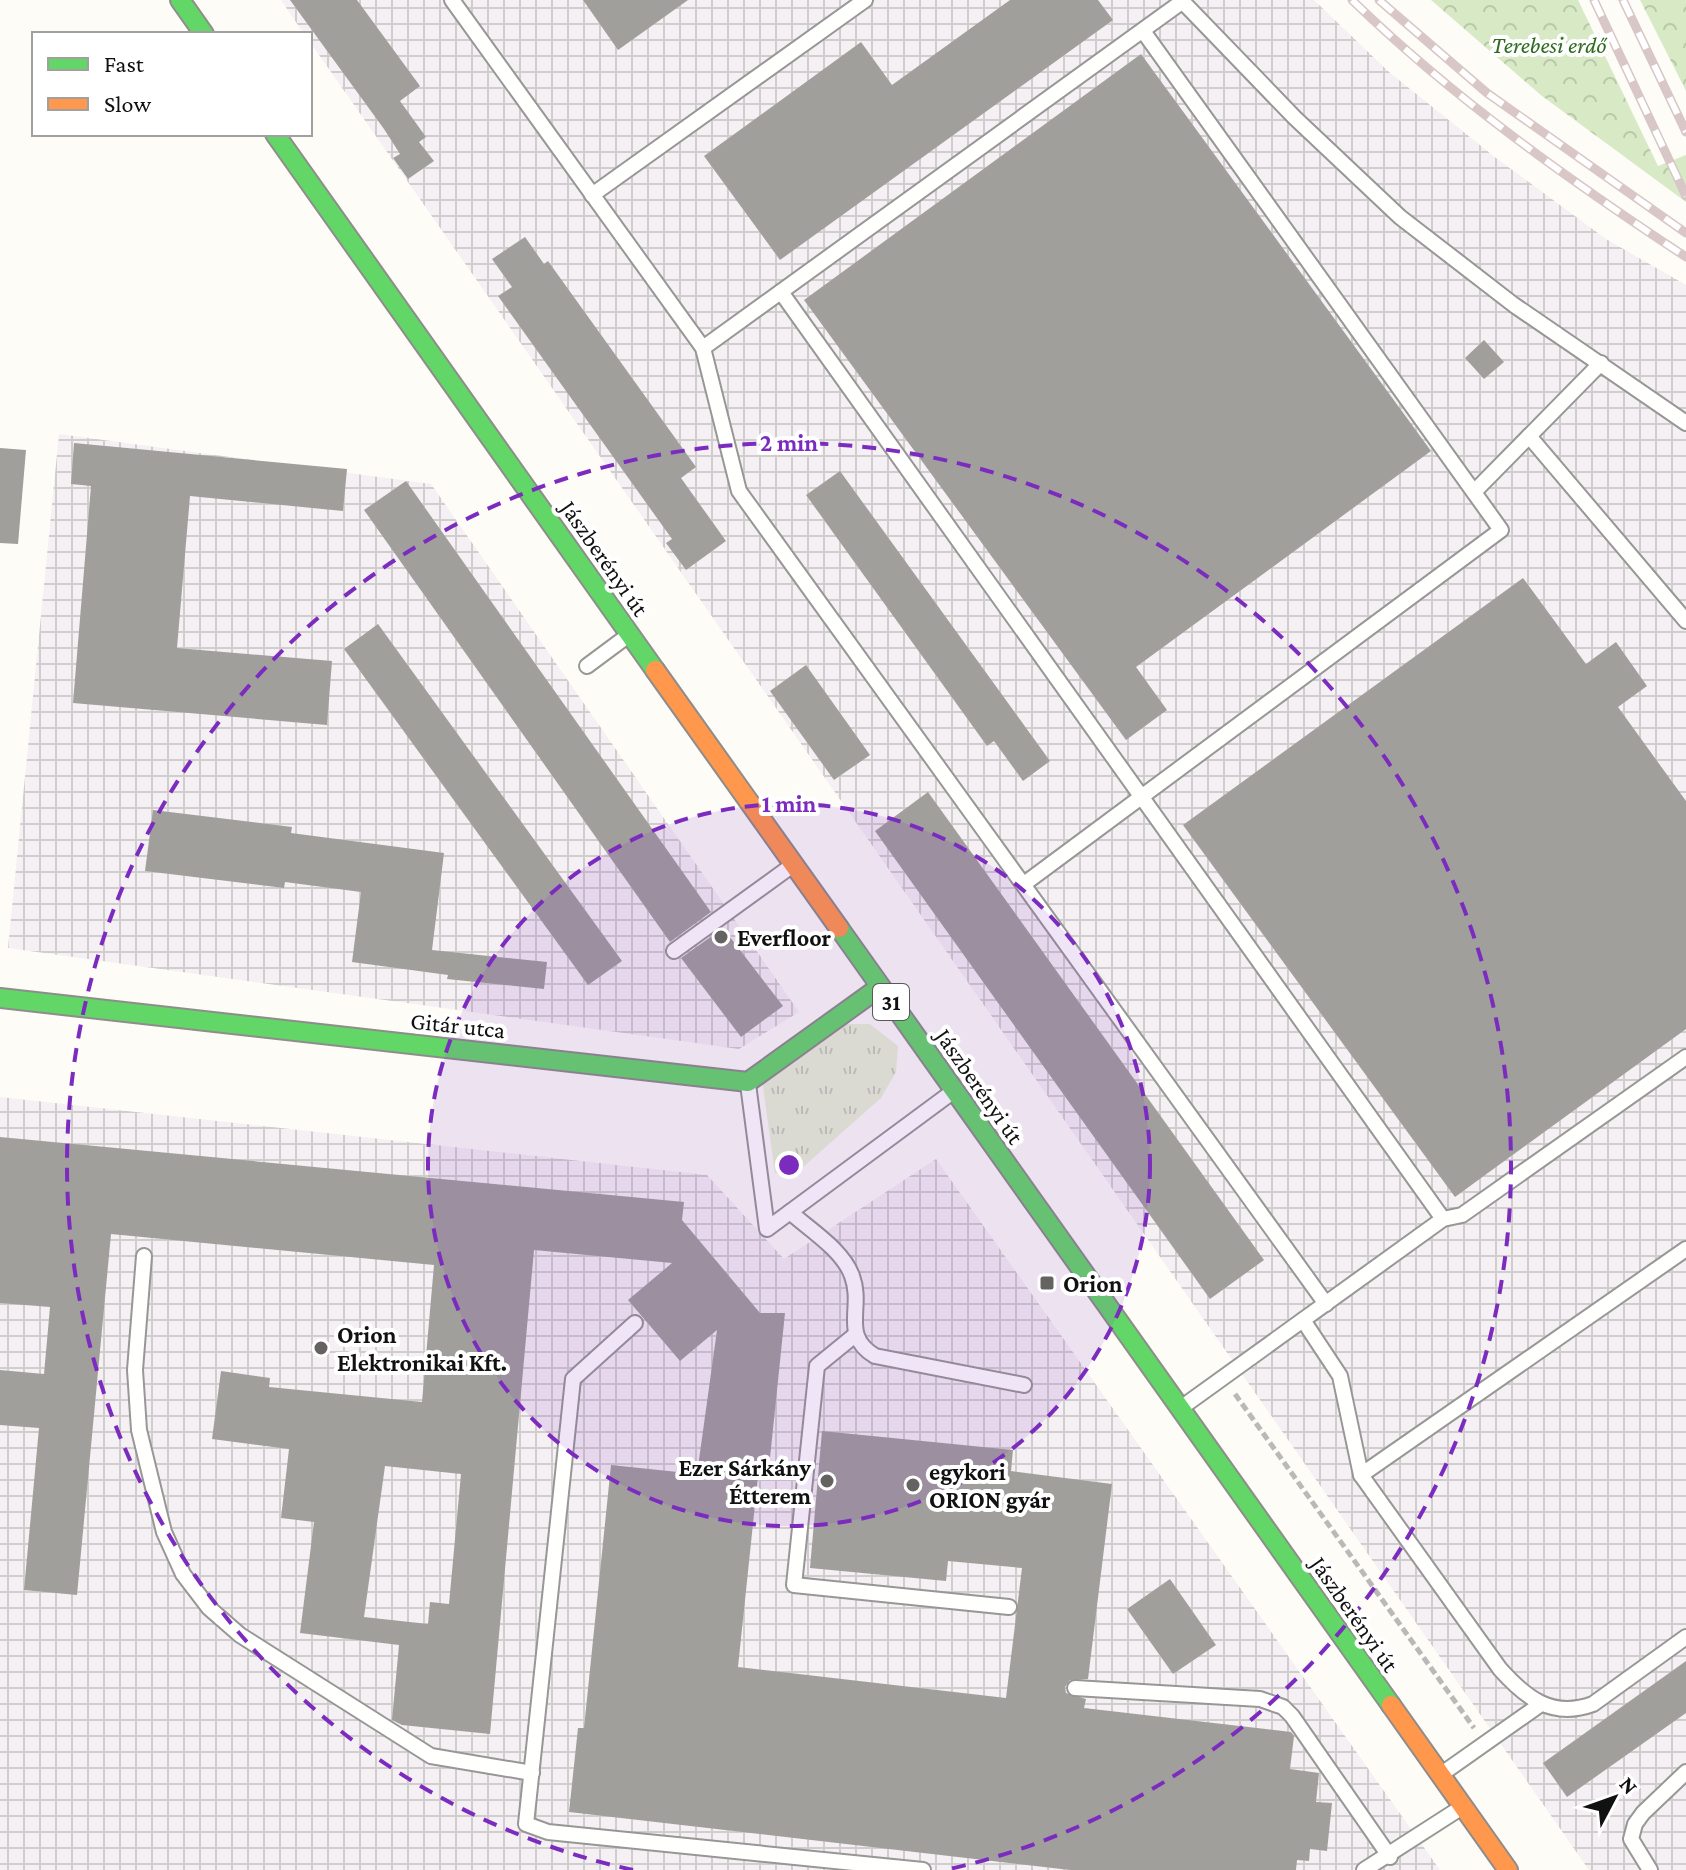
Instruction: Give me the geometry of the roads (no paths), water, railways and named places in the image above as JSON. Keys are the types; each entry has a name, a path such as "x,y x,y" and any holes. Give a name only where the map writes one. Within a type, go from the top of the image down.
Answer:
{"main road":[{"path":"180,0 203,32"},
{"name":"Jászberényi út","path":"276,136 1508,1870"},
{"path":"748,1082 880,987"},
{"name":"Gitár utca","path":"0,998 748,1082"}],"lane":[{"path":"452,0 703,348 739,491 1326,1304"},
{"path":"592,195 865,0"},
{"path":"703,348 1182,1 1295,118 1400,217 1514,305 1686,423"},
{"path":"1024,884 1501,530 1143,31"},
{"path":"781,292 1443,1219"},
{"path":"1474,492 1601,363"},
{"path":"1529,436 1686,621"},
{"path":"587,666 630,635"},
{"path":"674,951 794,864"},
{"path":"1180,1409 1443,1219 1462,1215 1686,1057"},
{"path":"748,1082 767,1229 954,1091"},
{"path":"790,1212 841,1258 852,1275 855,1335 860,1347 875,1356 1024,1385"},
{"path":"1361,1475 1686,1249"},
{"path":"144,1256 135,1370 139,1430 164,1532 183,1574 209,1608 240,1635 431,1756 532,1773"},
{"path":"1303,1320 1340,1376 1361,1475 1500,1669 1521,1693 1562,1711 1593,1704 1686,1637"},
{"path":"635,1323 573,1379 526,1824 548,1832 923,1870"},
{"path":"855,1335 817,1366 794,1585 1009,1607"},
{"path":"1075,1688 1260,1699 1283,1707 1390,1857"},
{"path":"1441,1775 1541,1704"},
{"path":"1650,1870 1631,1839 1635,1824 1686,1772"},
{"path":"1364,1870 1390,1857 1463,1806"}],"railway":[{"path":"1352,0 1471,104 1686,257"},
{"path":"1379,0 1487,93 1686,233"},
{"path":"1594,0 1686,196"},
{"path":"1623,0 1686,132"}],"place":[{"name":"Everfloor","path":"721,937"},
{"name":"Orion","path":"1047,1283"},
{"name":"Orion Elektronikai Kft.","path":"321,1348"},
{"name":"Ezer Sárkány Étterem","path":"827,1481"},
{"name":"egykori ORION gyár","path":"913,1485"}],"park label":[{"name":"Terebesi erdő","path":"1549,44"}]}
